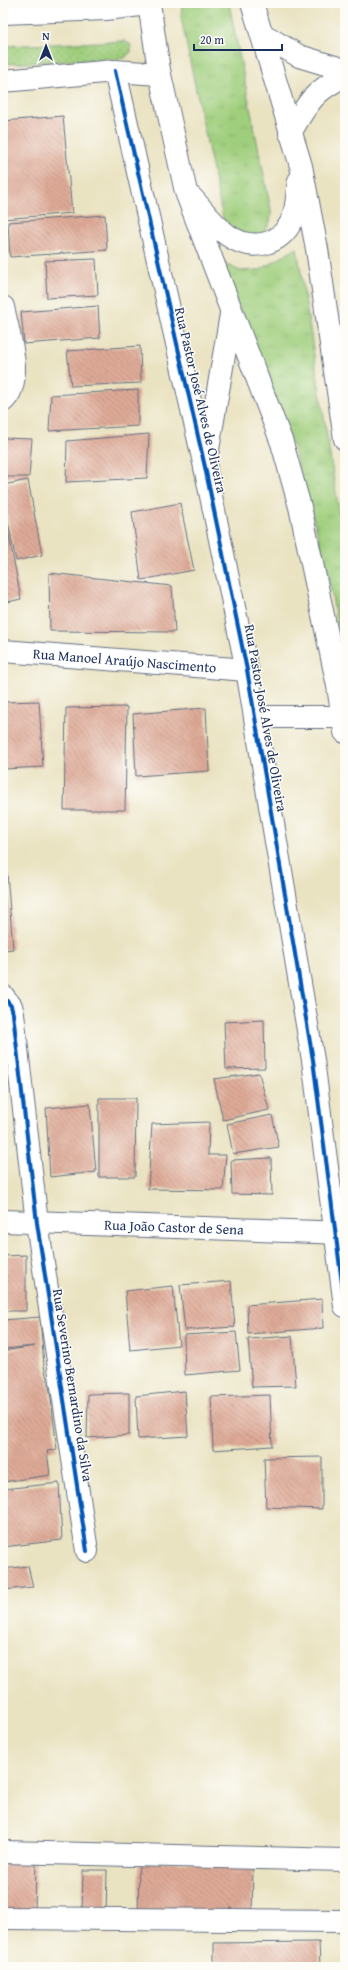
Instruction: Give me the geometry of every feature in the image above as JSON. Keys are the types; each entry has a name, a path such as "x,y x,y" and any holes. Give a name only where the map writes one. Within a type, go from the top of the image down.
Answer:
{"main road":[{"path":"3,13 149,4 160,74 186,192 282,443 300,507 344,724 255,717"},
{"path":"252,5 301,166 317,249 345,439"},
{"path":"262,34 299,56 345,70"},
{"path":"3,81 115,71 160,74"},
{"name":"Rua Pastor José Alves de Oliveira","path":"115,71 205,467 247,670 313,1060 340,1233 345,1306"},
{"path":"290,133 310,100 327,84 345,76"},
{"path":"186,192 227,234 249,245 269,244 284,232 293,217 301,166"},
{"path":"3,307 14,367 13,382 9,396 3,401"},
{"path":"205,467 232,312"},
{"name":"Rua Manoel Araújo Nascimento","path":"3,651 247,670"},
{"name":"Rua Severino Bernardino da Silva","path":"3,996 11,1006 13,1014 37,1223 87,1551"},
{"name":"Rua João Castor de Sena","path":"3,1221 340,1233"},
{"path":"3,1852 345,1860"},
{"path":"3,1918 345,1921"}],"green space":[{"path":"182,3 229,4 271,210 270,221 263,233 248,239 223,219 181,18"},
{"path":"125,41 131,45 131,52 125,58 3,64 3,46"},
{"path":"297,248 345,549 345,667 326,563 287,427 220,261 240,271 260,270"}],"building":[{"path":"63,116 72,213 3,219 3,121"},
{"path":"105,215 107,250 10,257 8,222"},
{"path":"96,259 98,295 47,298 45,261"},
{"path":"98,306 100,338 24,344 21,312"},
{"path":"140,346 141,383 71,386 67,351"},
{"path":"138,390 138,426 49,431 51,395"},
{"path":"149,434 147,478 66,482 67,441"},
{"path":"3,438 32,439 29,477 3,477"},
{"path":"28,480 42,555 16,561 3,497 3,485"},
{"path":"180,503 194,570 141,580 132,512"},
{"path":"7,525 21,599 3,603 3,526"},
{"path":"49,573 172,586 175,632 50,631"},
{"path":"39,701 43,767 4,769 6,702"},
{"path":"127,707 125,810 64,810 66,708"},
{"path":"206,708 209,771 136,776 133,714"},
{"path":"3,873 7,873 13,949 3,950"},
{"path":"264,1020 265,1068 226,1069 224,1022"},
{"path":"259,1073 269,1110 223,1120 214,1079"},
{"path":"99,1098 136,1098 135,1177 99,1177"},
{"path":"90,1104 96,1172 50,1177 46,1108"},
{"path":"272,1115 279,1147 233,1154 227,1124"},
{"path":"209,1122 208,1155 226,1155 223,1190 148,1189 152,1124"},
{"path":"271,1158 272,1195 232,1194 231,1160"},
{"path":"26,1255 26,1311 3,1311 3,1256"},
{"path":"231,1281 235,1327 185,1330 180,1285"},
{"path":"173,1286 179,1345 130,1350 125,1291"},
{"path":"322,1299 323,1328 248,1334 247,1305"},
{"path":"40,1317 44,1366 50,1391 57,1450 47,1451 50,1475 3,1482 3,1351 35,1346 3,1349 3,1320"},
{"path":"236,1332 240,1370 185,1375 184,1335"},
{"path":"292,1336 296,1386 252,1387 248,1339"},
{"path":"185,1391 188,1436 138,1439 136,1396"},
{"path":"129,1393 129,1435 87,1438 88,1394"},
{"path":"270,1395 272,1446 213,1450 211,1397"},
{"path":"322,1457 322,1509 266,1507 264,1458"},
{"path":"59,1483 62,1540 3,1547 3,1489"},
{"path":"28,1566 33,1587 3,1590 3,1569"},
{"path":"3,1858 36,1859 35,1916 3,1915"},
{"path":"139,1861 253,1864 252,1917 138,1915"},
{"path":"83,1870 107,1870 106,1915 82,1914"},
{"path":"319,1942 320,1967 214,1967 214,1943"}],"cycle path":[{"path":"115,71 205,467 247,670 313,1060 345,1306"},
{"path":"3,996 11,1006 13,1014 37,1223 87,1551"}]}
